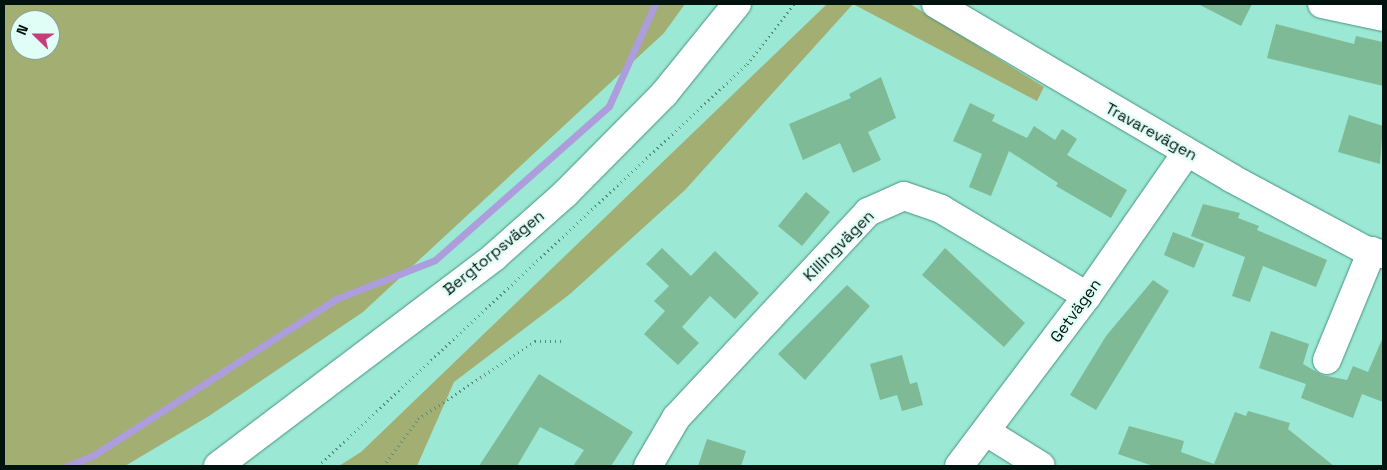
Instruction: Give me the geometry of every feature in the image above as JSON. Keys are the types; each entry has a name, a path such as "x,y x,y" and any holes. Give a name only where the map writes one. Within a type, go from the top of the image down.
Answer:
{"street":[{"name":"Bergtorpsvägen","path":"218,466 494,257 565,194 664,94 737,4"},
{"name":"Travarevägen","path":"936,4 1187,152 1378,253 1327,360"},
{"path":"1322,4 1383,17"},
{"name":"Getvägen","path":"959,466 988,433 1087,296 1187,152"},
{"name":"Killingvägen","path":"648,466 676,418 868,212 904,196 941,209 1087,296"},
{"path":"988,433 1042,466"}],"path":[{"path":"318,466 747,64 794,4"},
{"path":"383,466 418,419 535,342 562,340"}],"green space":[{"path":"4,4 685,4 664,33 363,312 209,416 125,466 4,466"},
{"path":"827,4 853,4 685,190 570,294 454,382 417,466 339,466 361,452"},
{"path":"853,4 910,4 1044,87 1037,101"}],"building":[{"path":"1198,4 1252,4 1241,26"},
{"path":"1276,24 1354,44 1356,36 1383,42 1383,86 1267,58"},
{"path":"881,77 896,118 868,132 881,160 853,173 840,143 803,160 789,124 851,98 849,94"},
{"path":"970,103 995,115 992,121 1027,138 1034,126 1055,140 1062,129 1077,139 1067,155 1127,190 1111,218 1056,186 1058,183 1009,151 991,196 969,187 982,154 953,141"},
{"path":"1349,115 1383,126 1380,164 1338,152"},
{"path":"806,192 830,212 802,246 778,226"},
{"path":"1203,204 1240,213 1238,218 1259,226 1257,230 1327,260 1316,287 1263,266 1250,302 1232,296 1245,257 1191,236"},
{"path":"1173,232 1204,244 1194,268 1164,255"},
{"path":"662,248 691,276 715,251 759,293 735,319 710,296 682,327 699,343 678,365 644,334 665,311 654,301 669,286 646,264"},
{"path":"945,248 1025,323 1004,347 922,275"},
{"path":"1153,280 1169,291 1096,410 1070,395 1106,336"},
{"path":"847,285 870,306 805,380 778,354"},
{"path":"1271,331 1309,344 1303,364 1322,375 1347,380 1353,366 1368,372 1383,337 1383,402 1362,394 1353,418 1301,398 1306,384 1259,368"},
{"path":"902,355 910,384 917,382 923,405 902,411 897,395 880,400 870,364"},
{"path":"539,374 633,432 611,466 573,466 584,450 540,427 517,466 479,466"},
{"path":"1248,411 1290,423 1288,429 1334,466 1153,466 1118,454 1129,426 1184,441 1181,452 1214,464 1235,412 1246,416"},
{"path":"707,439 746,451 741,466 698,466"}],"waterway":[{"path":"67,466 94,455 336,299 435,260 609,106 655,4"}]}
